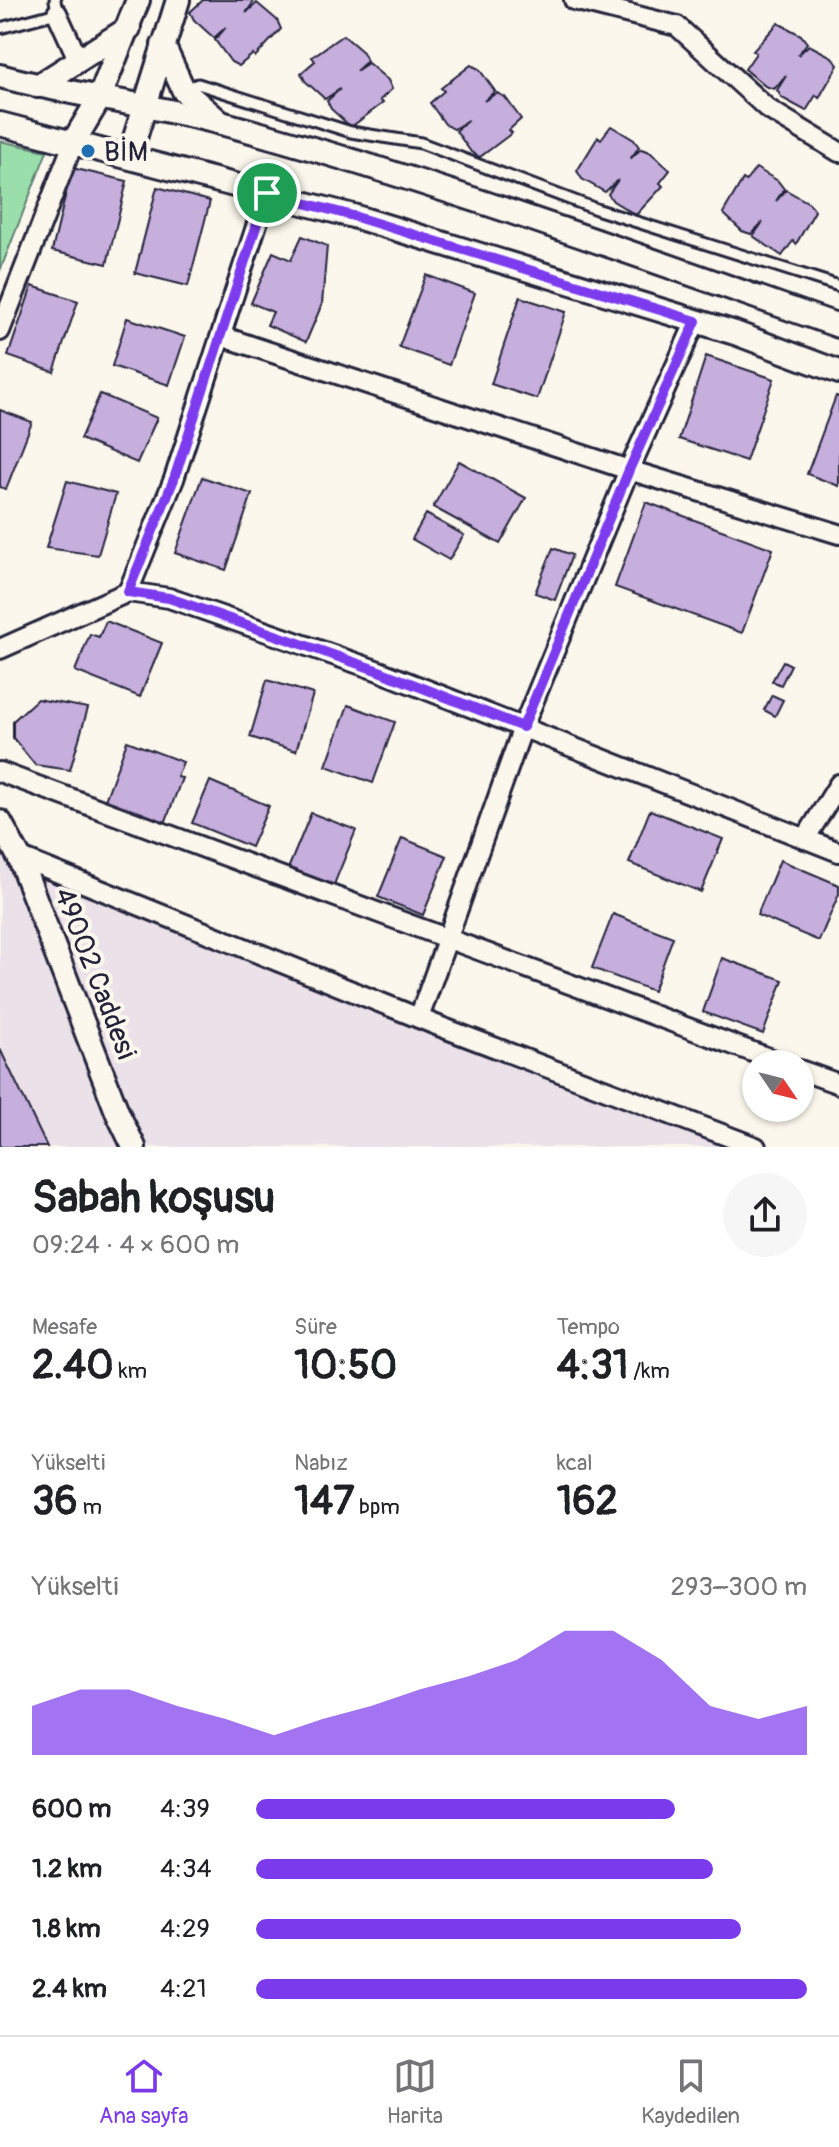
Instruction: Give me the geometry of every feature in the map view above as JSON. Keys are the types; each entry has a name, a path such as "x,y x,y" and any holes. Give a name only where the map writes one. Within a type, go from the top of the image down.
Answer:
{"street":[{"path":"0,331 74,141 99,99 138,0"},
{"path":"129,157 178,0"},
{"path":"574,0 677,26 768,109 839,152"},
{"path":"56,6 78,59"},
{"path":"38,86 129,28"},
{"path":"163,45 184,91 221,123"},
{"path":"0,76 221,123 594,240 839,326"},
{"path":"0,124 353,216 696,321 839,372"},
{"path":"128,592 174,479 267,193"},
{"path":"419,1018 523,727 629,470 696,321"},
{"path":"221,336 629,470 839,534"},
{"path":"0,649 128,592 169,598 379,671 839,852"},
{"path":"0,772 748,1050"},
{"path":"805,839 839,784"},
{"name":"49002 Caddesi","path":"0,822 19,857 118,1114 134,1147"},
{"path":"19,857 419,1018 756,1147"},
{"path":"814,1075 839,1084"}],"lane":[{"path":"0,28 56,6"},
{"path":"184,91 198,84 351,132 421,143 596,209 839,286"}],"shaded area":[{"path":"0,818 15,849 748,1147 0,1147"}],"green space":[{"path":"0,141 47,151 0,271"}],"building":[{"path":"203,0 255,0 246,13 257,3 277,20 281,29 255,57 253,54 239,66 231,62 215,40 226,27 214,38 194,20 190,12"},
{"path":"778,23 801,35 807,43 798,55 809,45 832,57 838,65 819,98 816,95 806,111 782,98 777,90 786,76 774,89 765,86 745,69 756,53 753,51"},
{"path":"343,35 363,52 367,61 356,71 368,63 388,80 392,89 380,100 383,103 351,127 331,109 327,101 340,89 325,99 305,81 301,73 315,61 312,57"},
{"path":"471,65 479,69 495,91 484,101 497,93 505,97 521,119 509,130 512,133 480,157 471,152 456,131 468,120 454,129 445,124 430,103 444,91 441,88"},
{"path":"611,126 634,140 639,147 630,159 641,149 650,152 670,170 660,183 663,186 636,215 613,201 608,194 618,180 605,192 582,179 577,171 598,137 601,139"},
{"path":"72,168 127,181 107,264 52,251"},
{"path":"756,168 778,181 784,189 776,201 786,190 809,203 815,211 796,244 793,241 782,256 753,236 763,222 751,234 742,231 723,213 743,179 746,181"},
{"path":"157,187 210,201 188,286 135,273"},
{"path":"302,236 327,246 322,304 306,342 267,325 273,312 251,303 273,252 291,260"},
{"path":"426,275 475,293 449,365 399,347"},
{"path":"32,286 78,301 54,372 8,356"},
{"path":"520,297 566,312 537,399 491,384"},
{"path":"127,318 185,337 169,385 112,366"},
{"path":"706,356 774,379 746,461 679,439"},
{"path":"100,394 157,418 137,463 80,439"},
{"path":"836,396 839,397 839,486 807,474"},
{"path":"0,410 32,422 6,489 0,487"},
{"path":"459,461 526,498 500,544 433,507"},
{"path":"202,477 252,494 226,570 175,553"},
{"path":"67,481 116,494 98,555 46,548"},
{"path":"646,502 773,549 742,633 615,587"},
{"path":"426,514 464,535 449,560 412,539"},
{"path":"553,548 572,555 555,600 535,593"},
{"path":"106,621 162,643 140,697 75,671 90,634 99,637"},
{"path":"783,661 791,665 781,685 772,681"},
{"path":"267,680 313,694 296,751 250,737"},
{"path":"772,695 783,700 775,716 764,710"},
{"path":"37,699 88,708 70,770 35,765 13,738 13,721"},
{"path":"348,705 395,722 373,783 326,766"},
{"path":"127,741 183,762 177,777 182,778 164,826 104,803"},
{"path":"210,781 269,806 251,847 192,823"},
{"path":"650,810 723,839 701,892 629,863"},
{"path":"311,813 356,830 333,887 288,869"},
{"path":"402,838 447,856 423,915 378,897"},
{"path":"780,860 839,885 839,894 819,941 757,915"},
{"path":"613,914 673,937 653,991 592,968"},
{"path":"722,958 783,980 763,1034 703,1012"},
{"path":"0,1049 47,1147 0,1147"}],"place":[{"name":"BİM","path":"88,151"}],"route":[{"path":"267,193 353,216 696,321 629,470 523,727 379,671 169,598 128,592 174,479 267,193"}]}
